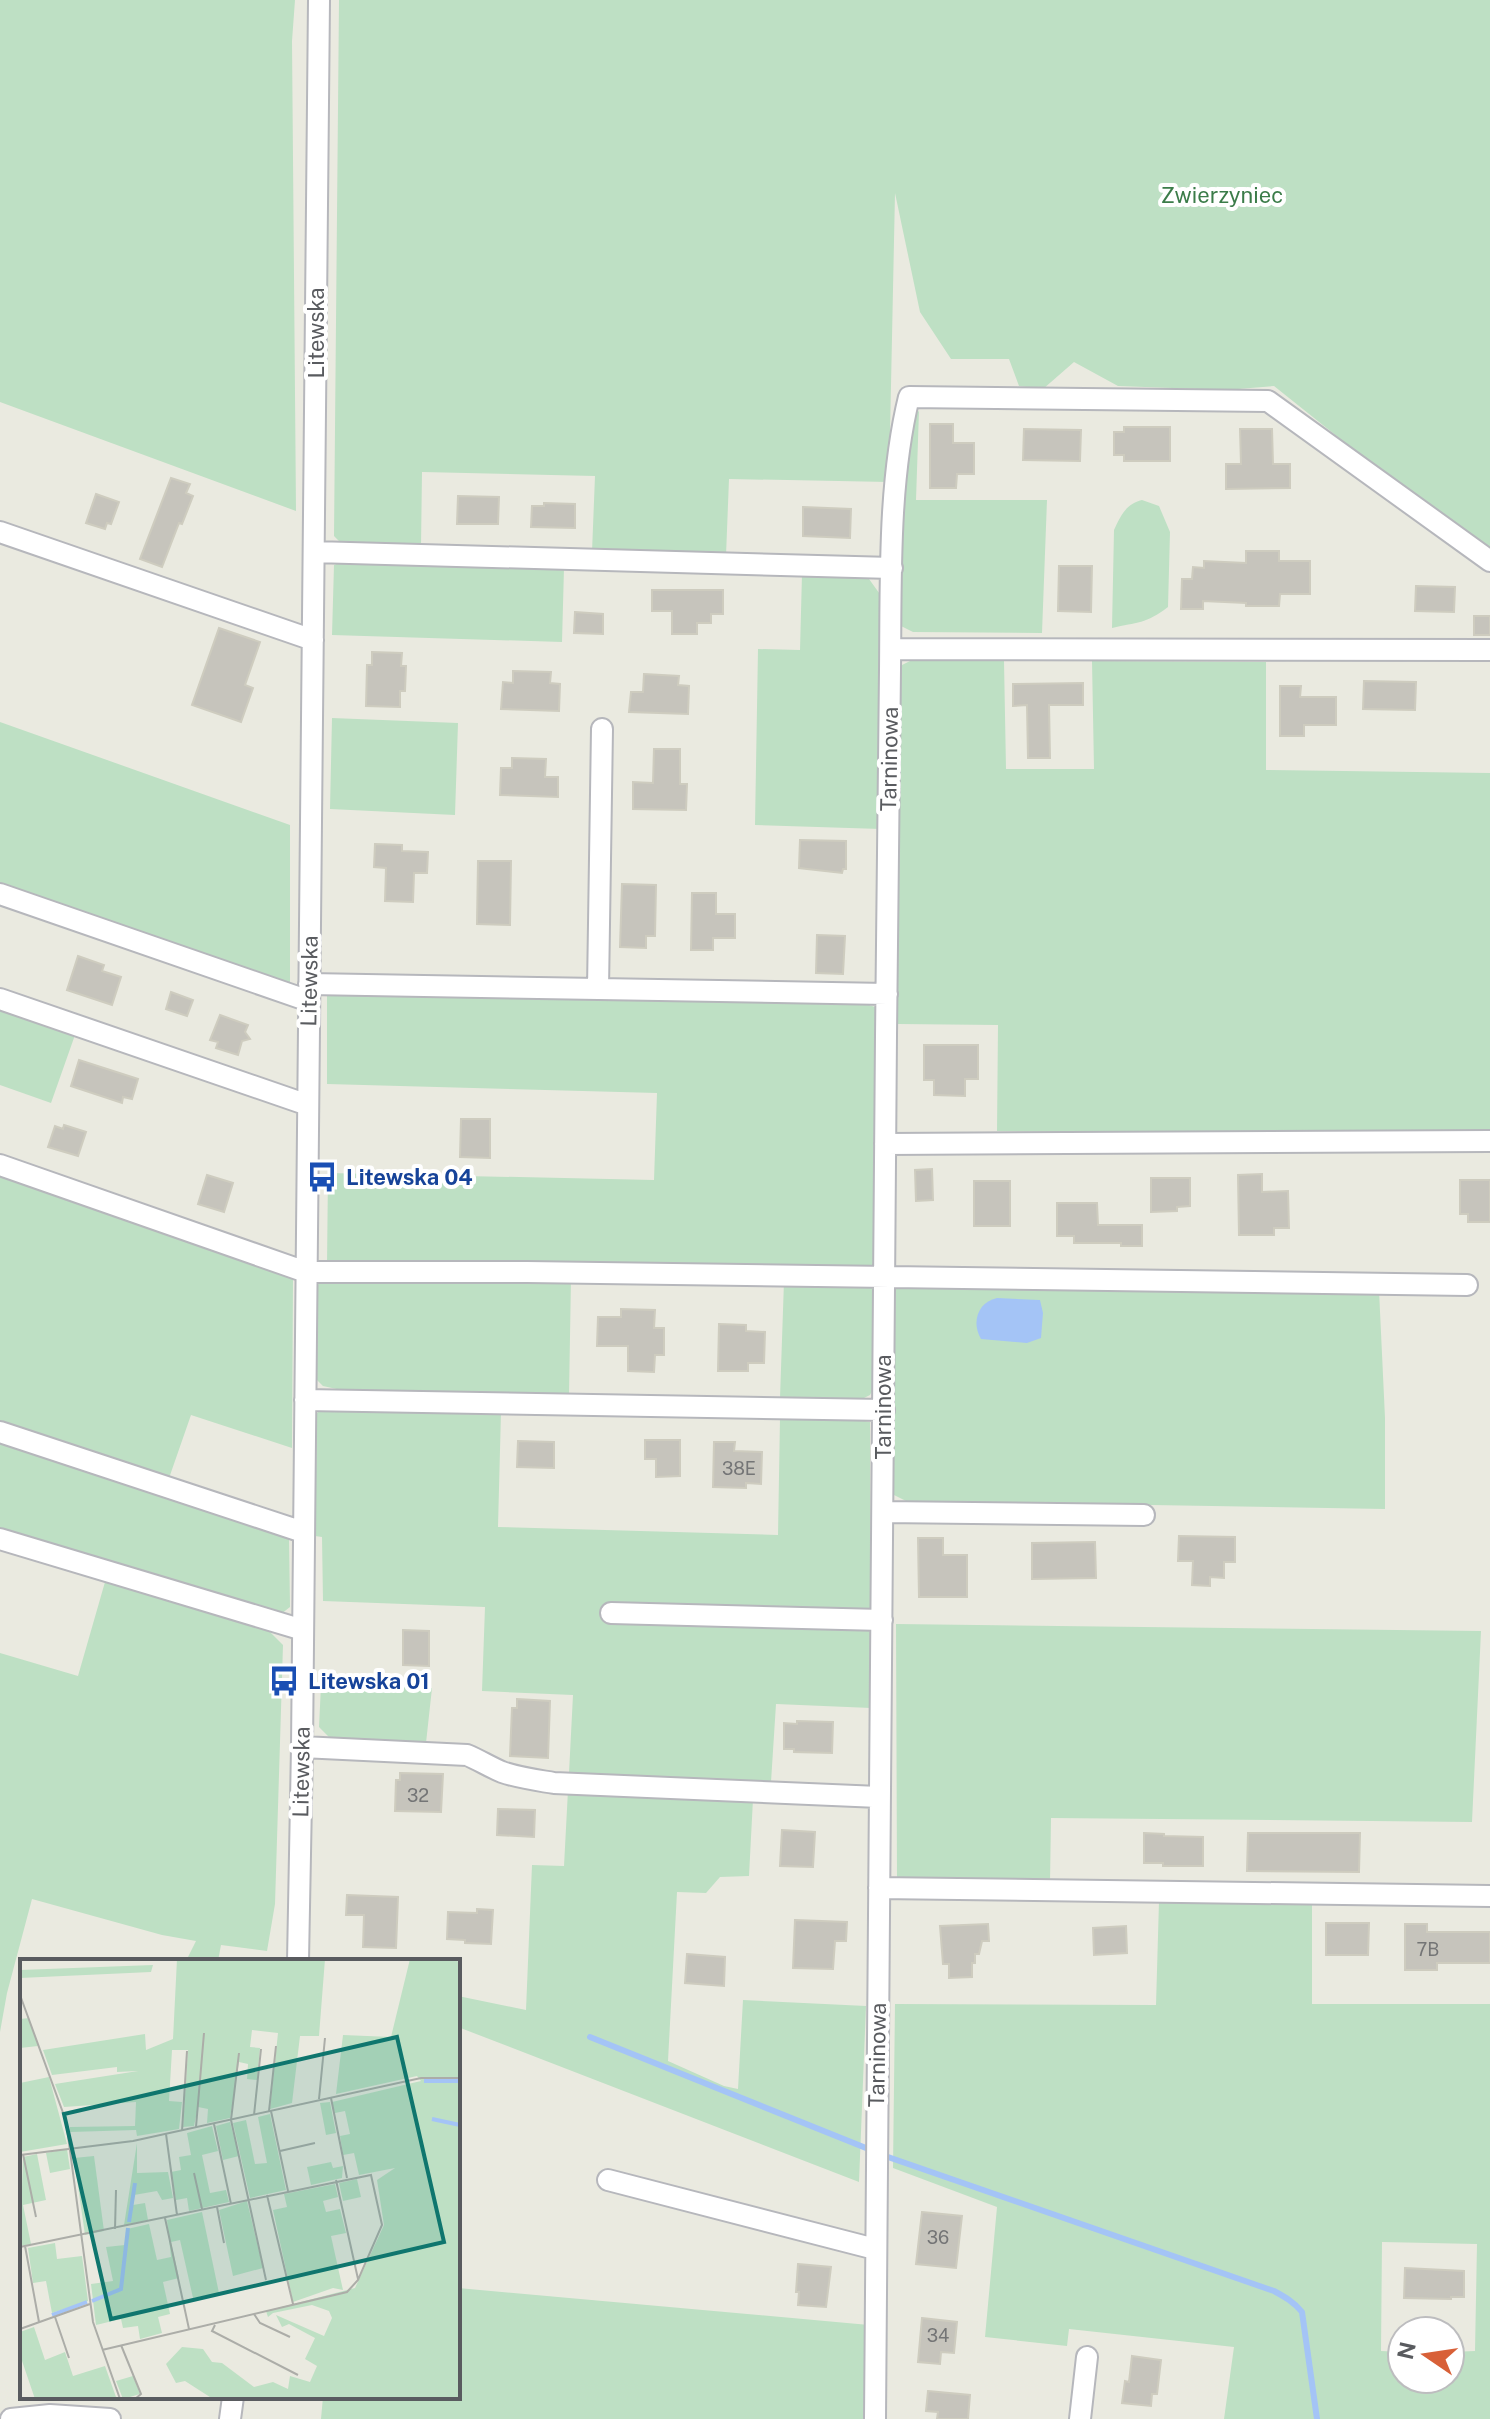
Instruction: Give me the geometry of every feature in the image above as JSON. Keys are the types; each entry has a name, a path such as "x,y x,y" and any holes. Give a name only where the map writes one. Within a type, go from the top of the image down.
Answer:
{"street":[{"name":"Litewska","path":"298,1959 319,0"},
{"name":"Tarninowa","path":"875,2419 883,1278 892,568 900,434 909,397 1268,401 1490,561"},
{"path":"0,532 313,640"},
{"path":"314,552 892,568"},
{"path":"891,649 1490,650"},
{"path":"598,989 602,729"},
{"path":"0,894 309,992 598,989 887,994"},
{"path":"0,999 308,1105"},
{"path":"885,1144 1490,1141"},
{"path":"0,1165 306,1272 1467,1285"},
{"path":"305,1400 884,1410"},
{"path":"0,1432 303,1532"},
{"path":"883,1512 1144,1515"},
{"path":"0,1539 303,1630"},
{"path":"611,1613 882,1620"},
{"path":"302,1747 467,1755 511,1774 554,1783 879,1797"},
{"path":"879,1888 1490,1896"},
{"path":"608,2180 875,2249"},
{"path":"1080,2419 1087,2357"},
{"path":"230,2419 233,2399"},
{"path":"11,2419 50,2415 110,2419"}],"green space":[{"path":"0,0 295,0 292,41 296,511 0,402"},
{"name":"Zwierzyniec","path":"339,0 1490,0 1490,554 1274,386 1226,390 1118,386 1074,362 1043,389 1019,386 1009,359 951,359 920,312 895,193 889,482 729,479 726,556 592,552 595,476 422,472 421,547 344,546 334,536"},
{"path":"919,411 916,500 1047,500 1042,633 913,632 899,625 903,500 912,416"},
{"path":"1142,500 1159,506 1170,532 1168,607 1147,620 1112,628 1114,530 1128,507"},
{"path":"344,561 564,568 562,642 332,635 334,565"},
{"path":"802,574 869,579 882,597 881,829 755,825 758,649 800,650"},
{"path":"916,658 1004,661 1006,769 1094,769 1092,661 1266,662 1266,770 1490,773 1490,1135 997,1131 998,1025 898,1024 894,1028 898,667"},
{"path":"332,718 458,723 455,815 330,809"},
{"path":"0,722 290,825 290,986 0,885"},
{"path":"327,994 869,1005 878,1008 877,1272 327,1265 328,1173 654,1180 657,1093 327,1084"},
{"path":"0,1009 75,1035 51,1103 0,1085"},
{"path":"0,1172 284,1271 293,1280 292,1448 191,1415 168,1481 0,1424"},
{"path":"571,1278 569,1395 341,1390 323,1386 317,1380 317,1286 321,1281"},
{"path":"784,1281 876,1283 875,1385 870,1395 860,1400 780,1398"},
{"path":"896,1284 1379,1290 1385,1418 1385,1509 906,1501 890,1493 890,1291"},
{"path":"324,1408 501,1412 498,1527 778,1535 780,1418 848,1418 870,1422 871,1708 776,1704 771,1782 569,1773 573,1695 482,1691 485,1607 323,1601 322,1537 315,1536 317,1413"},
{"path":"0,1442 289,1537 290,1607 281,1614 0,1529"},
{"path":"105,1582 267,1629 283,1645 275,1904 267,1951 221,1945 218,1959 187,1959 196,1941 162,1935 32,1899 0,2032 0,1653 78,1676"},
{"path":"896,1624 1481,1631 1472,1822 1051,1818 1050,1882 1312,1884 1312,2004 1490,2004 1490,2419 1224,2419 1234,2347 1069,2329 1067,2346 985,2337 997,2207 893,2168 895,2004 1156,2005 1159,1901 897,1878","holes":["1382,2242 1477,2244 1475,2351 1466,2351 1466,2395 1386,2395 1386,2351 1381,2351"]},
{"path":"321,1685 432,1688 426,1743 332,1740 319,1727"},
{"path":"568,1790 753,1799 749,1876 720,1877 706,1893 677,1892 668,2061 724,2086 738,2089 743,2000 866,2006 859,2182 460,2028 460,1996 526,2010 532,1865 564,1866"},
{"path":"460,2288 869,2325 865,2419 321,2419 323,2399 460,2399"}],"water":[{"path":"997,1298 1040,1300 1043,1313 1041,1338 1027,1343 981,1339 977,1326 978,1314 985,1304"}],"building":[{"path":"930,424 953,424 953,443 974,443 974,474 957,474 956,488 930,488"},
{"path":"1124,427 1170,427 1170,461 1124,461 1124,455 1114,455 1114,432 1124,432"},
{"path":"1024,429 1081,430 1080,461 1023,460"},
{"path":"1240,429 1272,429 1273,464 1290,464 1290,488 1226,489 1226,464 1241,464"},
{"path":"171,478 190,484 186,493 193,496 162,567 140,559"},
{"path":"96,494 119,502 111,524 107,523 105,529 86,523"},
{"path":"458,496 499,497 498,524 457,524"},
{"path":"544,503 575,504 575,528 531,527 532,506 544,506"},
{"path":"803,507 851,509 850,538 803,536"},
{"path":"1246,551 1279,551 1279,561 1310,561 1310,594 1280,594 1279,606 1203,601 1203,609 1181,609 1182,579 1192,579 1193,567 1204,568 1204,561 1246,563"},
{"path":"1059,566 1092,566 1091,612 1058,611"},
{"path":"1416,586 1455,587 1454,612 1415,611"},
{"path":"652,590 723,590 723,614 711,614 711,623 697,623 697,634 672,634 672,611 652,611"},
{"path":"575,612 603,614 603,634 574,633"},
{"path":"1474,616 1490,616 1490,635 1474,635"},
{"path":"219,628 260,642 245,685 253,688 241,722 192,705"},
{"path":"372,652 402,653 401,666 406,666 405,691 400,691 400,707 366,706 367,665 372,665"},
{"path":"513,671 551,672 550,683 560,684 559,711 501,709 503,682 513,683"},
{"path":"644,674 679,676 678,685 689,686 688,714 629,712 631,692 643,692"},
{"path":"1364,681 1416,682 1415,710 1363,709"},
{"path":"1083,683 1083,705 1049,705 1050,758 1028,758 1027,705 1013,706 1013,684"},
{"path":"1280,686 1301,686 1300,697 1336,697 1336,725 1304,725 1304,736 1280,736"},
{"path":"654,749 680,749 680,784 687,784 686,810 633,809 633,782 653,783"},
{"path":"512,758 546,759 545,777 558,777 558,797 500,795 501,768 512,768"},
{"path":"800,840 846,841 846,869 842,873 799,868"},
{"path":"375,844 402,845 402,851 428,852 427,873 414,873 413,902 385,901 386,868 374,867"},
{"path":"478,861 511,861 510,925 477,924"},
{"path":"622,884 656,885 655,936 646,936 646,948 620,947"},
{"path":"692,893 716,893 716,914 735,914 735,938 713,938 713,950 691,950"},
{"path":"817,935 845,936 843,974 816,973"},
{"path":"78,956 104,965 102,971 121,977 112,1005 67,990"},
{"path":"171,992 193,1000 187,1016 166,1009"},
{"path":"220,1015 248,1025 245,1032 250,1039 242,1041 238,1055 216,1048 218,1042 210,1040"},
{"path":"924,1045 978,1045 978,1079 965,1079 965,1096 934,1095 934,1080 924,1080"},
{"path":"79,1060 138,1079 132,1099 123,1097 122,1103 71,1086"},
{"path":"461,1119 490,1119 490,1158 460,1157"},
{"path":"64,1125 86,1132 78,1156 48,1147 55,1126 63,1129"},
{"path":"932,1169 933,1200 916,1201 915,1170"},
{"path":"1262,1174 1262,1192 1288,1191 1289,1228 1274,1228 1274,1235 1239,1235 1238,1175"},
{"path":"207,1175 233,1183 224,1212 198,1204"},
{"path":"1151,1178 1190,1178 1190,1206 1177,1207 1177,1211 1151,1212"},
{"path":"1460,1180 1490,1180 1490,1222 1468,1222 1468,1214 1460,1214"},
{"path":"974,1181 1010,1181 1010,1226 974,1226"},
{"path":"1057,1203 1097,1203 1098,1225 1142,1225 1142,1246 1074,1243 1074,1236 1057,1236"},
{"path":"621,1309 655,1310 654,1328 664,1328 664,1355 655,1355 654,1372 628,1371 628,1346 597,1346 598,1317 621,1317"},
{"path":"719,1324 746,1325 746,1331 765,1332 764,1363 748,1363 748,1371 718,1371"},
{"path":"645,1440 680,1440 680,1476 656,1477 656,1459 645,1459"},
{"path":"518,1441 554,1442 554,1468 517,1467"},
{"path":"714,1442 735,1442 734,1451 762,1452 761,1484 746,1483 746,1488 713,1487"},
{"path":"1179,1536 1235,1537 1235,1562 1224,1562 1224,1578 1210,1577 1210,1586 1192,1585 1193,1561 1178,1561"},
{"path":"918,1538 943,1538 943,1555 967,1555 967,1597 919,1597"},
{"path":"1095,1542 1096,1578 1032,1579 1032,1543"},
{"path":"403,1630 429,1631 429,1666 403,1665"},
{"path":"517,1699 550,1701 548,1758 510,1756 512,1708 517,1708"},
{"path":"797,1721 833,1722 832,1753 784,1749 784,1723 797,1724"},
{"path":"400,1773 443,1774 441,1812 395,1811 396,1780 400,1780"},
{"path":"498,1809 535,1810 534,1837 497,1835"},
{"path":"782,1830 815,1832 813,1867 780,1866"},
{"path":"1144,1833 1203,1837 1203,1866 1144,1863"},
{"path":"1248,1833 1360,1833 1359,1872 1247,1871"},
{"path":"347,1895 398,1897 396,1948 363,1947 364,1915 346,1915"},
{"path":"477,1909 493,1910 491,1944 447,1939 448,1912 477,1913"},
{"path":"795,1920 847,1922 846,1941 835,1941 833,1969 793,1968"},
{"path":"1326,1923 1369,1923 1368,1955 1326,1955"},
{"path":"988,1924 989,1941 982,1941 979,1954 975,1954 972,1977 949,1978 949,1964 943,1964 940,1926"},
{"path":"1405,1924 1427,1924 1427,1932 1490,1932 1490,1963 1437,1963 1437,1970 1405,1970"},
{"path":"1126,1926 1127,1953 1094,1955 1093,1928"},
{"path":"687,1954 725,1957 724,1986 685,1983"},
{"path":"922,2212 962,2216 956,2268 916,2264"},
{"path":"798,2264 831,2267 826,2307 798,2305"},
{"path":"1405,2268 1464,2271 1464,2297 1404,2298"},
{"path":"922,2318 957,2322 954,2353 941,2352 940,2364 918,2362"},
{"path":"1132,2356 1161,2360 1157,2394 1152,2394 1151,2406 1122,2403 1125,2381 1129,2382"},
{"path":"928,2391 970,2395 968,2419 937,2419 938,2412 926,2411"}],"waterway":[{"path":"590,2037 866,2148"},
{"path":"888,2157 1274,2291 1286,2298 1302,2312 1317,2419"}],"place":[{"name":"Litewska 04","path":"322,1177"},
{"name":"Litewska 01","path":"284,1681"}]}
